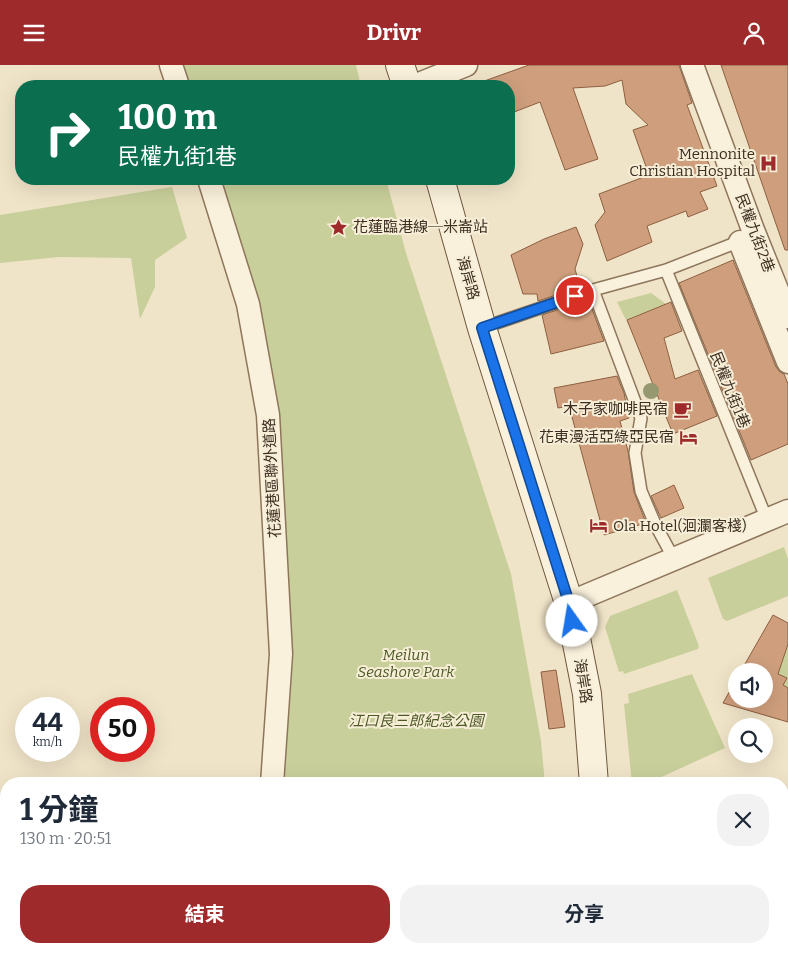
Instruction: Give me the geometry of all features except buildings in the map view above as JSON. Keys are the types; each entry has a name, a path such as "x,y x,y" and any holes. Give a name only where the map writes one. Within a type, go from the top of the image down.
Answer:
{"main road":[{"path":"400,65 405,80"},
{"name":"海岸路","path":"442,185 482,328 569,603 587,695 593,777"}],"street":[{"path":"171,65 176,80"},
{"path":"429,80 466,65"},
{"name":"民權九街2巷","path":"692,65 747,236 788,317"},
{"name":"花蓮港區聯外道路","path":"211,185 248,304 268,415 282,654 273,777"},
{"path":"747,236 788,361"},
{"path":"569,603 788,511"}],"lane":[{"path":"482,328 593,290 666,270 747,236"},
{"name":"民權九街1巷","path":"666,270 767,520"},
{"path":"593,290 641,418 635,453 641,491 654,524 674,559"}],"green space":[{"path":"184,65 356,65 360,80 188,80"},
{"name":"Meilun Seashore Park","path":"215,185 388,185 406,253 511,574 541,741 544,777 276,777 280,449"},
{"path":"172,187 187,238 155,260 155,287 140,319 131,258 59,257 0,263 0,215"},
{"path":"651,293 666,304 626,320 617,302"},
{"path":"784,547 788,559 788,596 727,621 723,619 708,578"},
{"path":"677,590 699,646 698,649 624,674 623,671 619,672 605,627 610,616"},
{"path":"788,644 788,688 783,685 786,678 778,674"},
{"path":"692,674 725,748 661,777 631,777 624,704 629,703 628,694"}],"place":[{"name":"Mennonite Christian Hospital","path":"769,163"},
{"name":"花蓮臨港線─米崙站","path":"339,227"},
{"name":"木子家咖啡民宿","path":"682,409"},
{"name":"花東漫活亞綠亞民宿","path":"688,437"},
{"name":"Ola Hotel(洄瀾客棧)","path":"599,526"}],"route":[{"path":"572,621 569,603 482,328 575,296"}],"park label":[{"name":"江口良三郎紀念公園","path":"416,721"}]}
